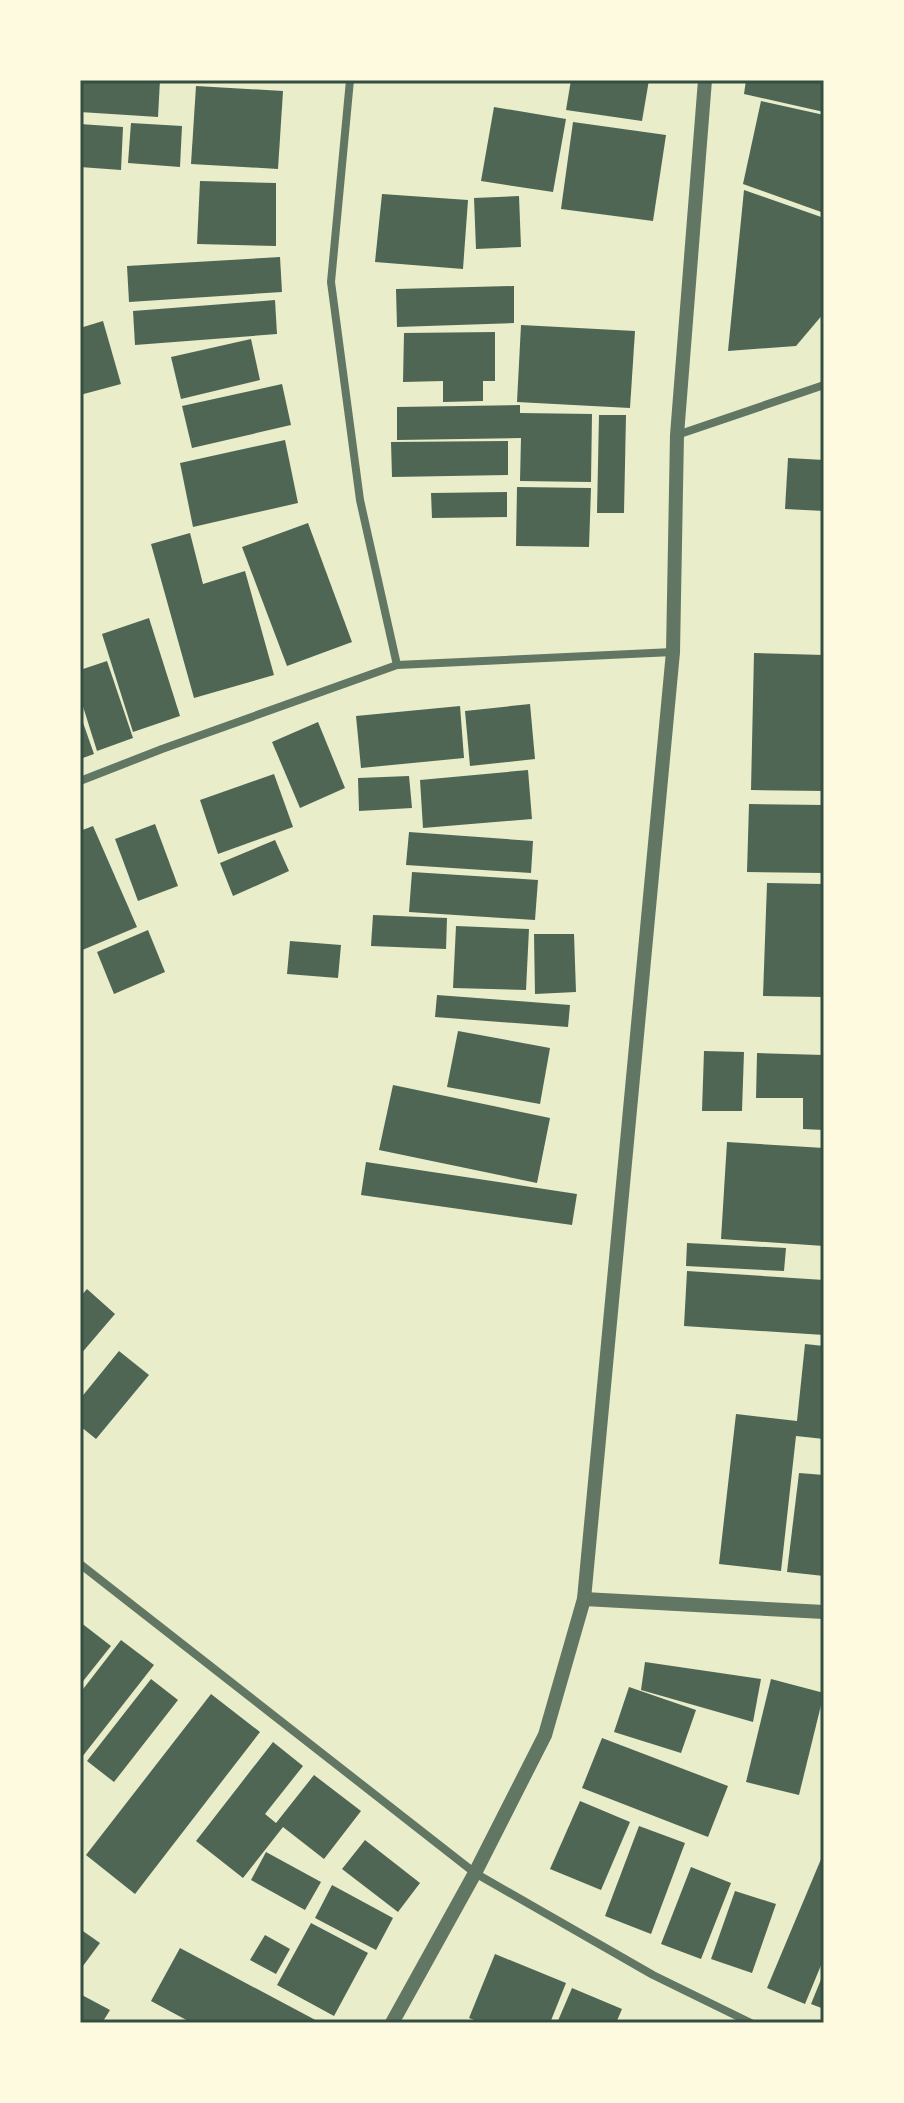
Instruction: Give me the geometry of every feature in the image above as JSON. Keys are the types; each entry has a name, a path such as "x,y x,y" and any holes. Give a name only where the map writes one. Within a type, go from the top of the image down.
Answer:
{"street":[{"path":"350,80 331,282 360,500 397,665"},
{"path":"392,2023 475,1873 545,1735 584,1599 673,652 677,435 705,80"},
{"path":"677,435 824,385"},
{"path":"80,781 397,665 673,652"},
{"path":"80,1564 475,1873 653,1975 751,2023"},
{"path":"584,1599 824,1612"}],"building":[{"path":"80,80 160,80 158,117 80,112"},
{"path":"571,80 649,80 642,121 566,110"},
{"path":"746,80 824,80 824,112 744,94"},
{"path":"196,86 283,91 278,169 191,164"},
{"path":"761,101 824,115 824,213 743,184"},
{"path":"494,107 566,119 553,192 481,181"},
{"path":"573,122 666,135 653,221 561,209"},
{"path":"131,123 182,126 180,167 128,163"},
{"path":"80,124 123,127 121,170 80,167"},
{"path":"200,181 276,183 276,246 197,244"},
{"path":"744,190 824,218 824,313 796,346 728,351"},
{"path":"382,194 468,200 463,269 375,262"},
{"path":"519,196 521,247 476,249 474,198"},
{"path":"280,257 282,292 129,302 127,266"},
{"path":"514,286 514,323 397,327 396,289"},
{"path":"275,300 277,334 135,345 133,311"},
{"path":"103,321 121,384 80,395 80,328"},
{"path":"521,325 635,331 630,408 517,402"},
{"path":"495,332 495,381 483,381 483,401 443,402 443,381 403,382 404,333"},
{"path":"251,339 260,380 181,399 171,357"},
{"path":"282,384 291,425 192,448 182,406"},
{"path":"520,405 520,413 592,414 591,482 520,481 521,438 397,440 397,407"},
{"path":"599,415 626,415 624,513 597,513"},
{"path":"285,440 298,503 193,527 180,463"},
{"path":"508,441 508,475 392,477 391,442"},
{"path":"788,458 824,460 824,511 785,509"},
{"path":"517,487 591,488 589,547 516,546"},
{"path":"507,492 507,517 432,518 431,493"},
{"path":"308,523 352,642 287,666 242,547"},
{"path":"190,533 203,584 245,571 274,675 194,698 151,544"},
{"path":"149,618 180,716 133,732 102,634"},
{"path":"754,653 824,655 824,791 751,790"},
{"path":"107,661 133,738 97,751 80,697 80,670"},
{"path":"530,704 535,759 470,766 465,711"},
{"path":"460,706 464,758 361,768 356,716"},
{"path":"80,714 94,754 80,759"},
{"path":"318,722 345,788 300,808 272,742"},
{"path":"528,770 532,819 423,828 420,780"},
{"path":"274,774 293,827 218,854 200,800"},
{"path":"409,776 412,808 359,811 358,778"},
{"path":"749,804 824,805 824,873 747,872"},
{"path":"155,824 178,886 138,901 115,839"},
{"path":"93,826 137,927 80,951 80,831"},
{"path":"409,832 533,841 531,873 406,865"},
{"path":"275,840 289,871 233,896 220,863"},
{"path":"412,872 538,880 535,920 409,912"},
{"path":"767,883 824,884 824,997 763,996"},
{"path":"373,915 447,918 446,949 371,946"},
{"path":"456,926 529,929 526,990 453,988"},
{"path":"148,930 165,972 114,994 97,952"},
{"path":"534,934 574,934 576,992 535,994"},
{"path":"290,941 341,945 338,978 287,974"},
{"path":"437,995 570,1005 568,1027 435,1017"},
{"path":"458,1031 550,1048 540,1104 447,1087"},
{"path":"704,1051 744,1052 742,1111 702,1111"},
{"path":"757,1053 824,1055 824,1130 803,1129 803,1098 756,1098"},
{"path":"393,1085 550,1118 537,1183 379,1150"},
{"path":"727,1142 824,1148 824,1246 721,1239"},
{"path":"366,1162 577,1194 572,1225 361,1195"},
{"path":"687,1243 786,1248 784,1271 686,1266"},
{"path":"687,1271 824,1280 824,1335 684,1326"},
{"path":"87,1289 115,1314 80,1355 80,1297"},
{"path":"805,1344 824,1346 824,1439 796,1436 781,1571 719,1564 736,1414 797,1421"},
{"path":"119,1351 149,1375 96,1439 80,1426 80,1399"},
{"path":"799,1473 824,1475 824,1576 787,1572"},
{"path":"80,1622 111,1646 80,1685"},
{"path":"121,1640 154,1665 82,1757 80,1693"},
{"path":"645,1662 761,1679 753,1722 641,1690"},
{"path":"151,1679 178,1700 114,1782 87,1761"},
{"path":"771,1679 824,1693 799,1795 746,1782"},
{"path":"629,1687 696,1710 681,1753 614,1732"},
{"path":"211,1694 260,1732 135,1894 86,1855"},
{"path":"602,1738 728,1786 708,1837 582,1788"},
{"path":"273,1742 303,1766 265,1814 276,1823 314,1775 361,1811 324,1859 283,1827 243,1878 196,1841"},
{"path":"580,1801 630,1822 601,1890 550,1869"},
{"path":"639,1826 685,1843 651,1934 605,1916"},
{"path":"365,1840 420,1883 398,1912 342,1869"},
{"path":"266,1852 321,1882 305,1910 251,1880"},
{"path":"824,1852 824,1958 805,2004 767,1988"},
{"path":"691,1867 731,1883 701,1959 661,1944"},
{"path":"332,1885 393,1918 376,1950 315,1918"},
{"path":"735,1891 776,1904 752,1973 711,1959"},
{"path":"311,1923 368,1953 334,2016 277,1985"},
{"path":"80,1929 100,1943 80,1970"},
{"path":"265,1935 290,1949 276,1974 250,1960"},
{"path":"180,1948 321,2023 192,2023 151,2001"},
{"path":"495,1954 566,1983 550,2023 482,2023 469,2018"},
{"path":"824,1972 824,2009 811,2004"},
{"path":"572,1988 622,2009 616,2023 557,2023"},
{"path":"80,1994 110,2010 102,2023 80,2023"}]}
